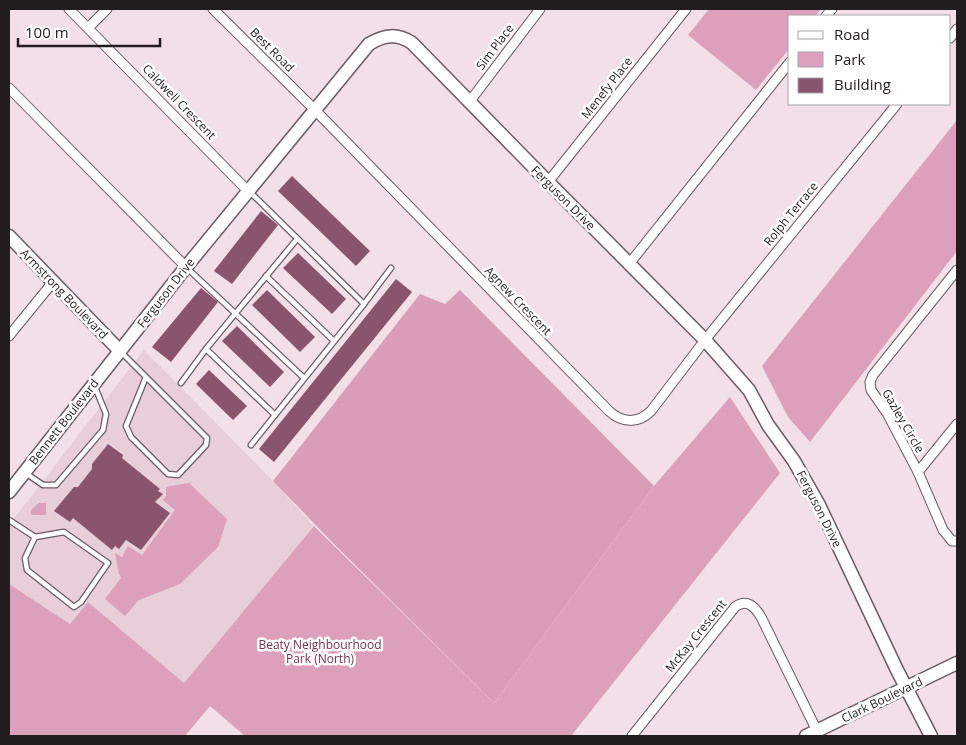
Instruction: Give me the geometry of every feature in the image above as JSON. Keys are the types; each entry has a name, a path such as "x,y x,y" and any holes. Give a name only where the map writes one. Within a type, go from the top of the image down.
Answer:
{"street":[{"name":"Caldwell Crescent","path":"69,9 89,27 248,191"},
{"path":"89,27 107,9"},
{"name":"Best Road","path":"213,9 314,109"},
{"name":"Sim Place","path":"470,101 540,9"},
{"name":"Menefy Place","path":"548,182 686,9"},
{"name":"Ferguson Drive","path":"120,351 314,109 369,44 380,38 393,35 404,38 412,42 705,340 748,390 768,425 794,461 819,505 906,688 931,736"},
{"path":"629,264 788,65"},
{"path":"9,88 186,267"},
{"name":"Rolph Terrace","path":"705,340 895,105"},
{"name":"Agnew Crescent","path":"314,109 616,418 636,420 645,417 705,340"},
{"name":"Armstrong Boulevard","path":"9,236 120,351"},
{"name":"Gazley Circle","path":"957,270 873,375 870,382 873,395 887,413 918,472 943,530 952,541 957,541"},
{"path":"9,336 53,282"},
{"name":"Bennett Boulevard","path":"9,492 120,351"},
{"path":"918,472 957,424"},
{"name":"McKay Crescent","path":"632,736 735,606 740,603 754,606 762,618 812,734"},
{"name":"Clark Boulevard","path":"812,734 957,663"}],"lane":[{"path":"248,191 364,304"},
{"path":"181,383 206,349 297,238"},
{"path":"186,267 304,378"},
{"path":"251,445 364,304 390,268"},
{"path":"266,276 334,341"},
{"path":"206,349 275,415"},
{"path":"120,351 146,376 207,438 206,445 178,475 168,474 130,437 126,426 146,376"},
{"path":"25,472 43,485 56,485 103,430 106,414 94,384"},
{"path":"9,520 35,537 64,532 108,564 81,602 74,607 27,570 25,558 35,537"}],"shaded area":[{"path":"460,290 654,486 494,703 273,481 420,294 445,304"},
{"path":"144,350 273,481 314,526 184,683 88,602 70,624 9,584 9,525"}],"green space":[{"path":"709,9 821,9 816,15 788,15 788,50 756,90 688,35"},
{"path":"957,120 957,251 810,442 788,417 762,366"},
{"name":"Beaty Neighbourhood Park (North)","path":"730,397 780,473 571,736 245,736 210,706 185,736 9,736 9,584 70,624 88,602 184,683 314,526 494,703 654,486"},
{"path":"189,483 227,519 218,547 180,584 139,600 125,616 105,599 121,578 115,553 122,557 128,546 142,555 175,510 163,500 166,496 166,487"},
{"path":"39,503 46,503 46,515 31,515 31,510"}],"building":[{"path":"292,176 370,251 356,266 278,191"},
{"path":"261,211 278,225 232,284 214,271"},
{"path":"298,253 346,299 332,314 283,268"},
{"path":"396,279 412,292 274,462 259,449"},
{"path":"201,288 218,302 171,362 152,347"},
{"path":"267,290 315,337 300,352 252,305"},
{"path":"237,326 284,372 270,387 222,341"},
{"path":"209,370 247,406 233,420 196,384"},
{"path":"108,444 160,489 158,491 163,494 155,502 170,513 141,550 126,540 119,549 115,546 112,550 73,518 70,522 54,511 74,487 78,487 92,469 92,464"}]}
